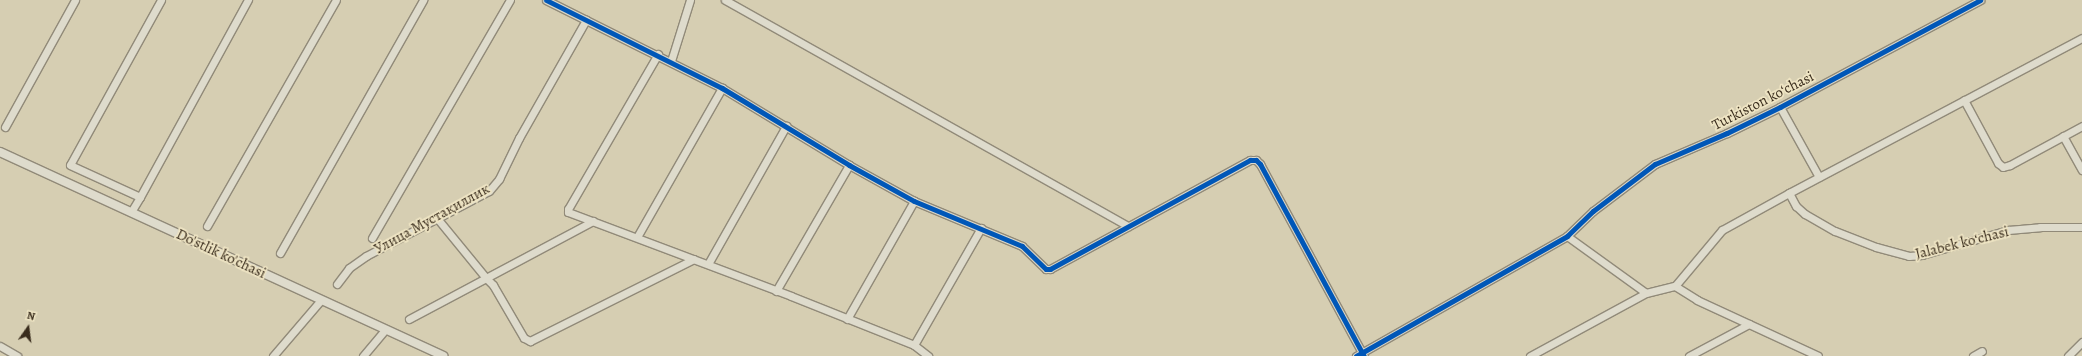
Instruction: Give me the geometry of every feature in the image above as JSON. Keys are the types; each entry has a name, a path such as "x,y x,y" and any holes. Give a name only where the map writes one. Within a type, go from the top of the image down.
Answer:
{"street":[{"path":"4,127 75,0"},
{"path":"140,197 70,165 161,0"},
{"path":"131,212 248,0"},
{"path":"207,226 336,0"},
{"path":"280,253 423,0"},
{"path":"372,238 510,0"},
{"path":"546,0 658,54 722,88 849,165 914,200 1022,246 1042,267 1050,270 1250,160 1256,160 1260,164 1360,355"},
{"path":"671,61 690,0"},
{"path":"725,0 1128,226"},
{"name":"Turkiston koʻchasi","path":"1360,355 1566,236 1593,210 1655,164 1727,133 1980,0"},
{"name":"Улица Мустақиллик","path":"337,284 349,268 366,256 436,217 489,191 499,179 518,138 586,20"},
{"path":"1530,356 1646,294 1676,286 1722,230 2082,38"},
{"path":"658,54 568,209 571,214 708,264 914,345 928,356"},
{"path":"637,237 722,88"},
{"path":"1964,100 1998,162 2003,167 2010,165 2082,126"},
{"path":"1780,106 1819,177"},
{"path":"708,264 786,126"},
{"path":"2063,136 2082,170"},
{"name":"Do'stlik ko'chasi","path":"0,152 443,356"},
{"path":"776,291 849,165"},
{"name":"Jalabek koʻchasi","path":"1789,193 1796,206 1805,214 1835,232 1876,247 1909,256 1922,255 2008,230 2040,227 2082,227"},
{"path":"847,319 914,200"},
{"path":"436,217 486,278 493,284 524,338 530,340 694,259"},
{"path":"409,319 593,222"},
{"path":"914,345 981,228"},
{"path":"1566,236 1646,294"},
{"path":"1676,286 1697,300 1818,356"},
{"path":"273,356 321,300"},
{"path":"1689,356 1749,324"},
{"path":"362,356 384,330"},
{"path":"2068,356 2082,342"},
{"path":"0,346 17,356"},
{"path":"1973,356 1982,351"}],"cycle path":[{"path":"546,0 722,88 849,165 914,201 1022,246 1046,269 1050,269 1250,160 1256,160 1260,164 1364,356"},
{"path":"1356,356 1567,236 1593,211 1655,164 1727,133 1780,107 1980,0"}]}
